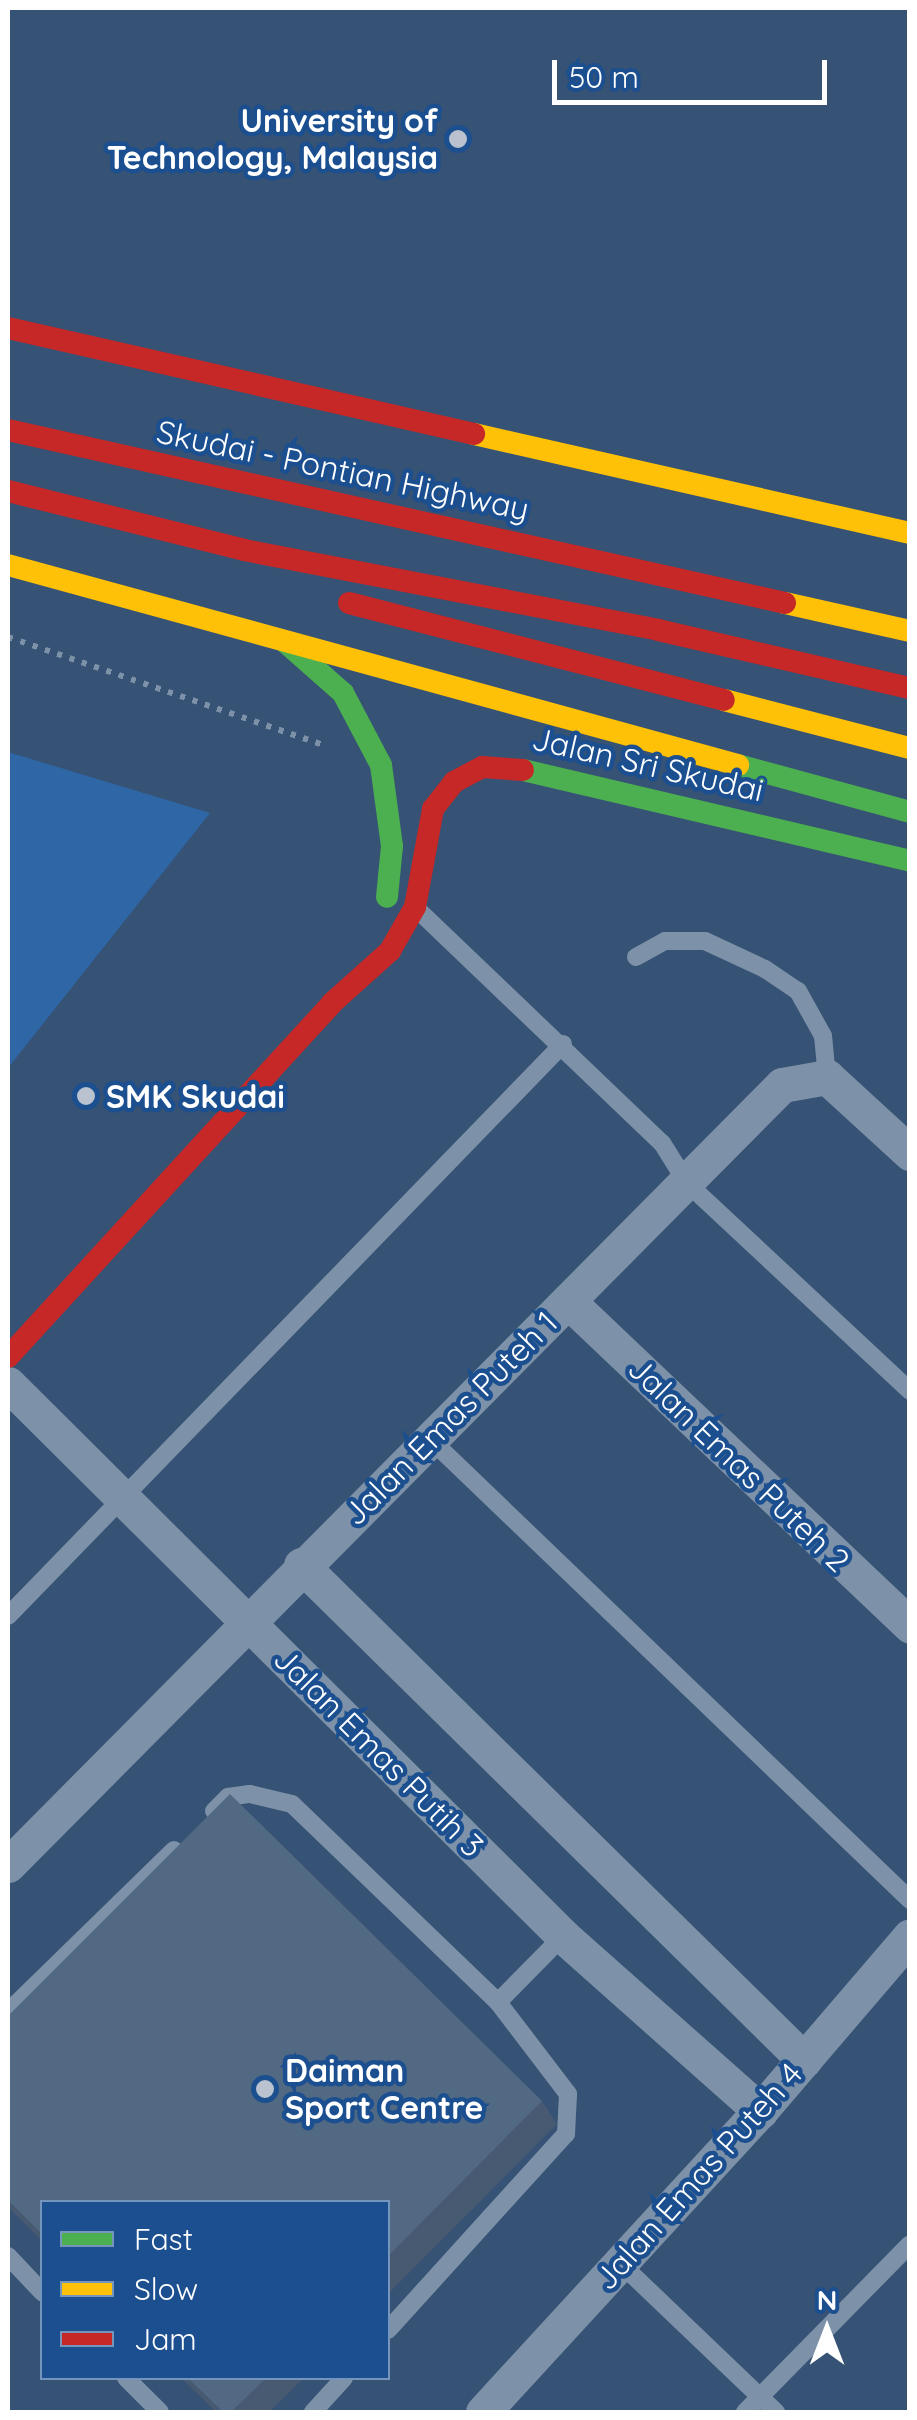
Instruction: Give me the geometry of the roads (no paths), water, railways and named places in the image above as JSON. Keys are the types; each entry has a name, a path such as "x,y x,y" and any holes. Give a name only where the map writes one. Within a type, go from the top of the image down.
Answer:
{"main road":[{"path":"8,328 910,533"},
{"name":"Skudai - Pontian Highway","path":"8,430 910,631"},
{"path":"8,491 244,550 658,630 910,688"},
{"path":"845,520 910,514"},
{"path":"845,520 910,550"},
{"path":"244,550 309,590 910,748"},
{"path":"8,565 910,812"},
{"name":"Jalan Sri Skudai","path":"284,640 343,693 381,765 392,846 387,899 373,937 332,1004"},
{"name":"Jalan Sri Skudai","path":"8,1356 332,1004 390,951 415,907 433,809 454,782 482,766 554,773 910,861"}],"street":[{"path":"827,1077 910,1153"},
{"name":"Jalan Emas Puteh 1","path":"8,1865 246,1620 782,1085 827,1077"},
{"name":"Jalan Emas Puteh 2","path":"568,1302 910,1626"},
{"name":"Jalan Emas Putih 3","path":"8,1384 126,1497 563,1936 760,2111"},
{"path":"302,1566 804,2060"},
{"name":"Jalan Emas Puteh 4","path":"483,2412 760,2111 910,1936"}],"lane":[{"path":"415,907 564,1044 662,1143 686,1183 910,1391"},
{"path":"636,958 665,941 705,941 765,969 798,991 822,1036 827,1077"},
{"path":"8,1616 564,1044"},
{"path":"429,1438 910,1900"},
{"path":"8,2012 228,1798 274,1795 292,1804 498,2002 568,2094 566,2134 390,2328"},
{"path":"498,2002 563,1936"},
{"path":"745,2412 910,2244"},
{"path":"8,2256 40,2290"},
{"path":"620,2263 776,2412"},
{"path":"128,2380 160,2412"},
{"path":"312,2412 342,2380"}],"place":[{"name":"University of Technology, Malaysia","path":"458,139"},
{"name":"SMK Skudai","path":"86,1096"},
{"name":"Daiman Sport Centre","path":"265,2089"}]}
